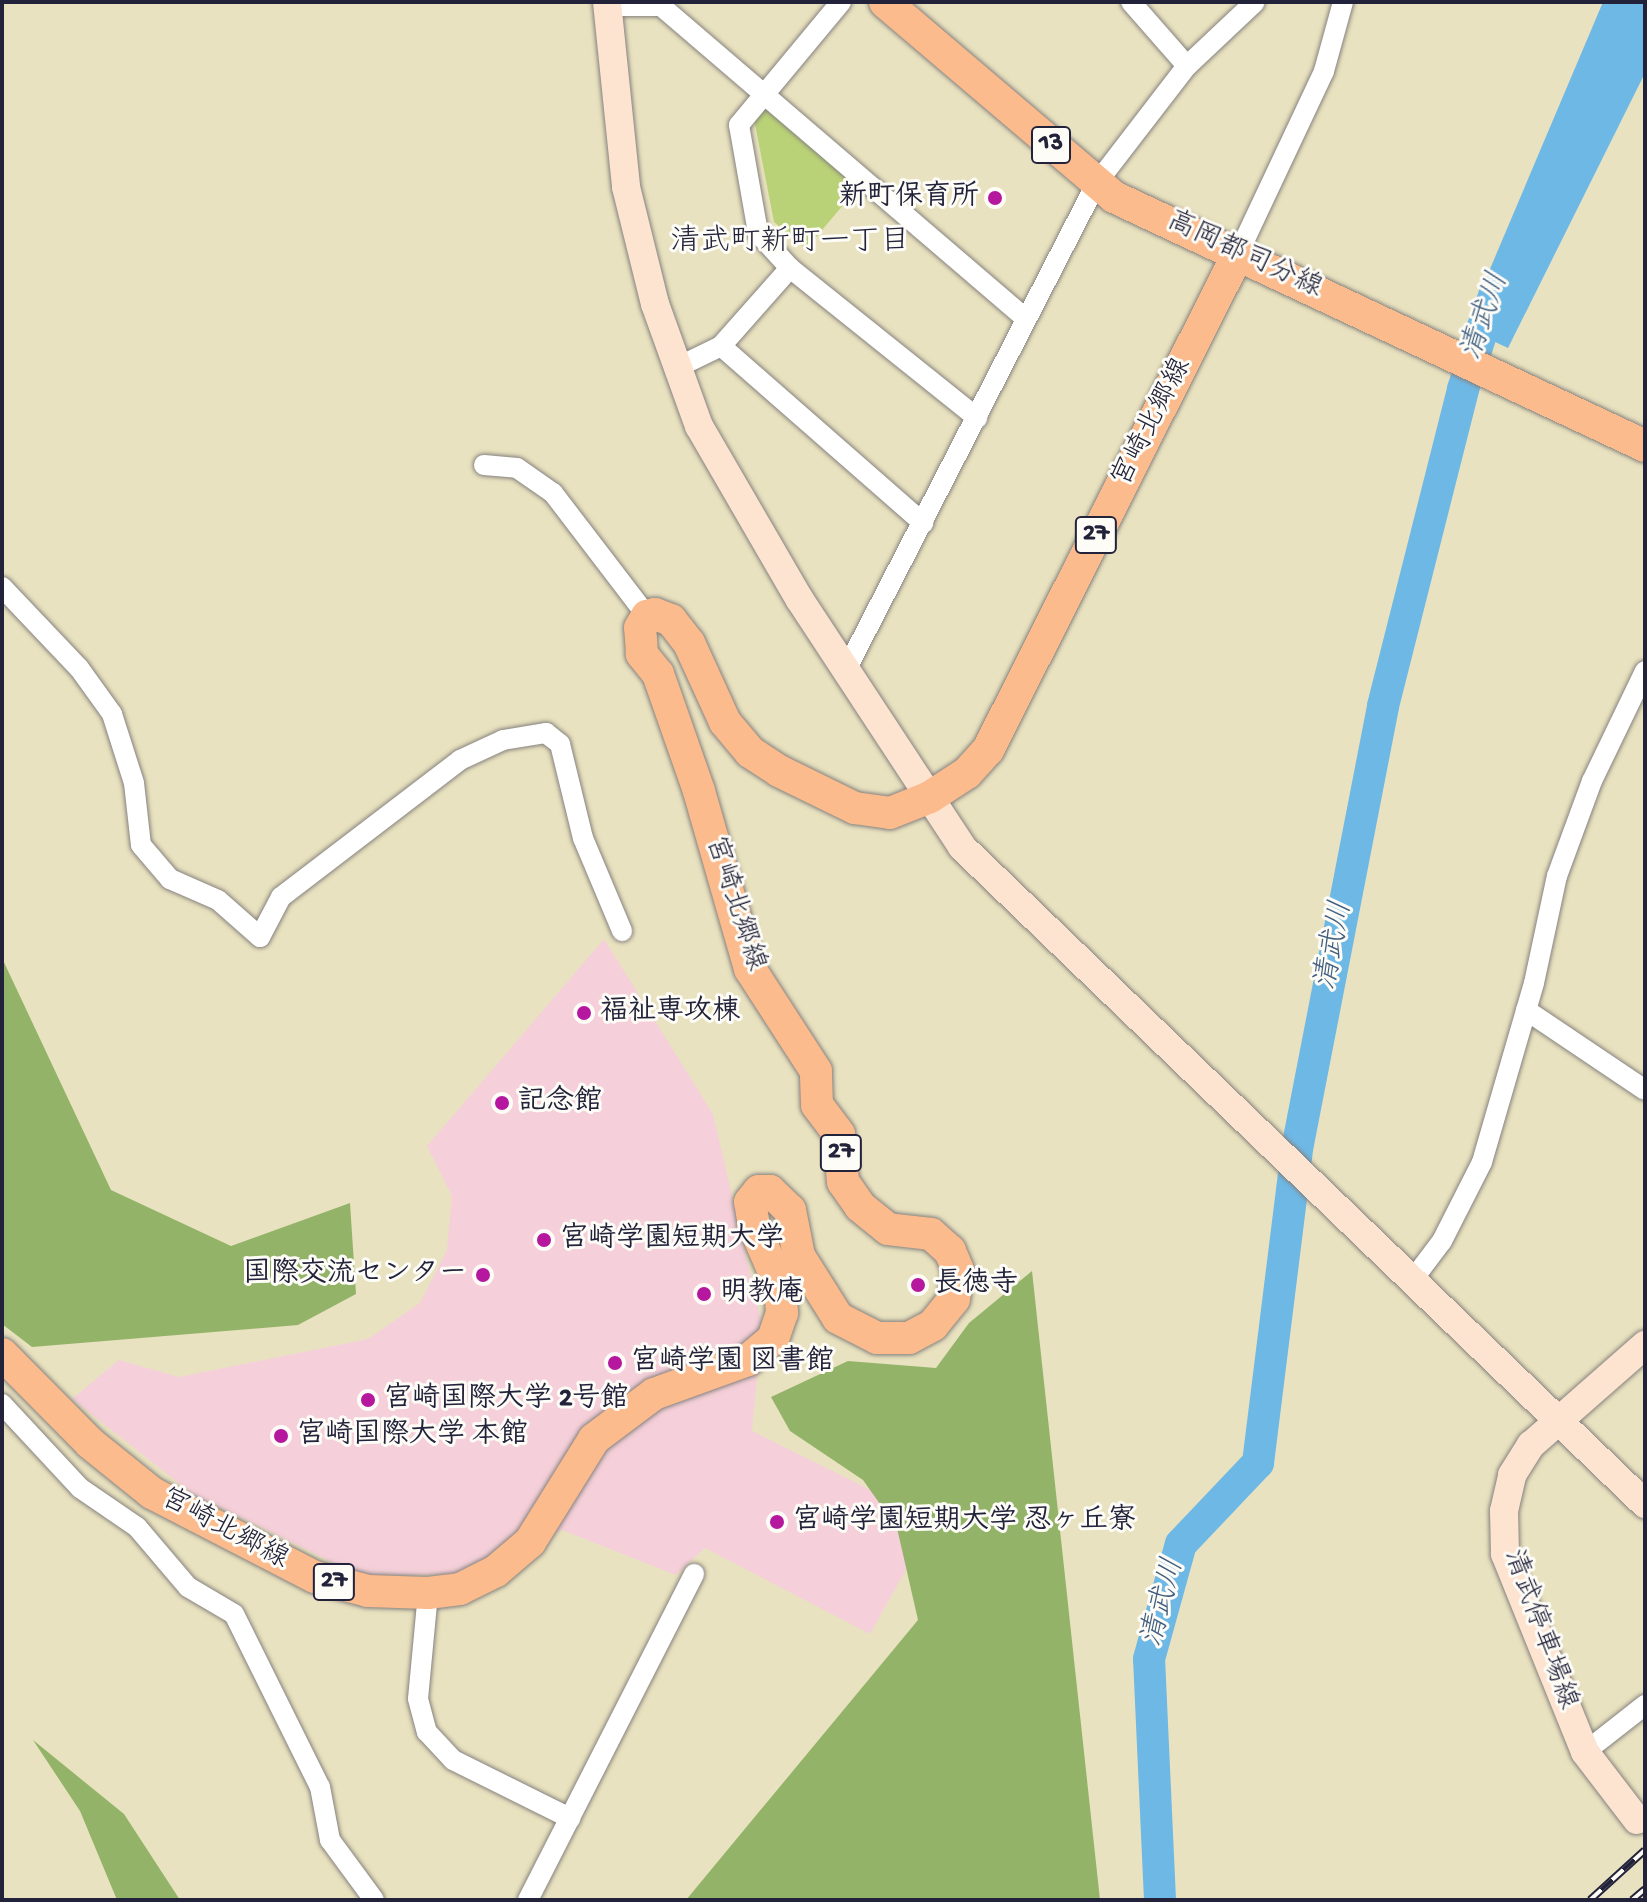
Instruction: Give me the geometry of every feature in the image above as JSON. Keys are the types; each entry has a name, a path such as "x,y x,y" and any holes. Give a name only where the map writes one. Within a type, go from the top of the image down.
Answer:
{"main road":[{"name":"高岡都司分線","path":"885,2 1096,184 1645,446"},
{"name":"宮崎北郷線","path":"2,1354 90,1443 152,1493 315,1577 368,1591 428,1593 460,1589 496,1571 530,1542 594,1439 654,1394 748,1360 773,1339 782,1313 780,1286 754,1226 750,1202 759,1191 770,1191 790,1210 799,1256 838,1318 877,1338 909,1338 933,1325 954,1299 958,1270 950,1251 931,1234 888,1229 860,1206 843,1182 839,1134 817,1105 816,1071 750,969 679,732 658,674 642,654 640,628 647,616 671,620 689,643 725,722 750,752 779,771 855,808 890,813 930,797 988,750 1238,254"}],"street":[{"path":"841,2 739,125 758,233 790,268 977,418"},
{"path":"1131,2 1187,66"},
{"path":"846,670 1096,184 1187,66 1255,2"},
{"path":"1238,254 1324,71 1343,2"},
{"path":"1026,319 765,92 661,6 607,4 626,187 655,304 699,426 729,482 846,670 930,797 989,878 1559,1416 1645,1504"},
{"path":"678,367 721,346 790,268"},
{"path":"721,346 923,523"},
{"path":"484,465 517,468 553,493 647,616"},
{"path":"2,587 79,668 112,714 134,783 141,845 170,879 218,900 260,937 281,897 460,760 503,740 546,733 560,744 583,838 622,931"},
{"path":"1404,1269 1442,1241 1482,1162 1526,1010 1557,876 1592,781 1645,671"},
{"path":"1526,1010 1645,1090"},
{"name":"清武停車場線","path":"1637,1820 1585,1752 1505,1554 1504,1511 1512,1475 1559,1416 1645,1345"},
{"path":"2,1404 80,1488 137,1527 188,1587 234,1614 320,1787 330,1840 374,1900"},
{"path":"528,1900 694,1574"},
{"path":"428,1593 418,1699 427,1732 453,1760 570,1818"},
{"path":"1585,1752 1645,1705"}],"shaded area":[{"path":"604,939 713,1114 762,1325 752,1431 933,1521 870,1634 705,1548 676,1575 562,1530 459,1574 361,1576 194,1495 72,1399 119,1360 179,1377 368,1339 420,1303 447,1250 452,1196 427,1146"}],"green space":[{"path":"768,102 861,184 806,249 774,222 754,119"},
{"path":"2,958 111,1190 231,1246 350,1203 356,1294 298,1325 32,1347 2,1324"},
{"path":"1032,1271 1100,1900 686,1900 918,1620 897,1528 863,1480 790,1431 771,1397 848,1361 936,1368 969,1323"},
{"path":"33,1740 124,1814 180,1900 117,1900 80,1811"}],"water":[{"path":"1603,2 1645,2 1645,73 1508,348 1465,328"}],"waterway":[{"name":"清武川","path":"1160,1900 1149,1659 1181,1544 1258,1463 1298,1144 1383,706 1463,389 1494,296"}],"railway":[{"path":"1590,1900 1645,1850"},
{"path":"1632,1900 1645,1889"}],"place":[{"name":"新町保育所","path":"995,198"},
{"name":"福祉専攻棟","path":"584,1013"},
{"name":"記念館","path":"502,1103"},
{"name":"宮崎学園短期大学","path":"544,1240"},
{"name":"国際交流センター","path":"483,1275"},
{"name":"長徳寺","path":"918,1285"},
{"name":"明教庵","path":"704,1294"},
{"name":"宮崎学園 図書館","path":"615,1363"},
{"name":"宮崎国際大学 2号館","path":"368,1400"},
{"name":"宮崎国際大学 本館","path":"281,1436"},
{"name":"宮崎学園短期大学 忍ヶ丘寮","path":"777,1522"}],"district":[{"name":"清武町新町一丁目","path":"790,244"}]}
